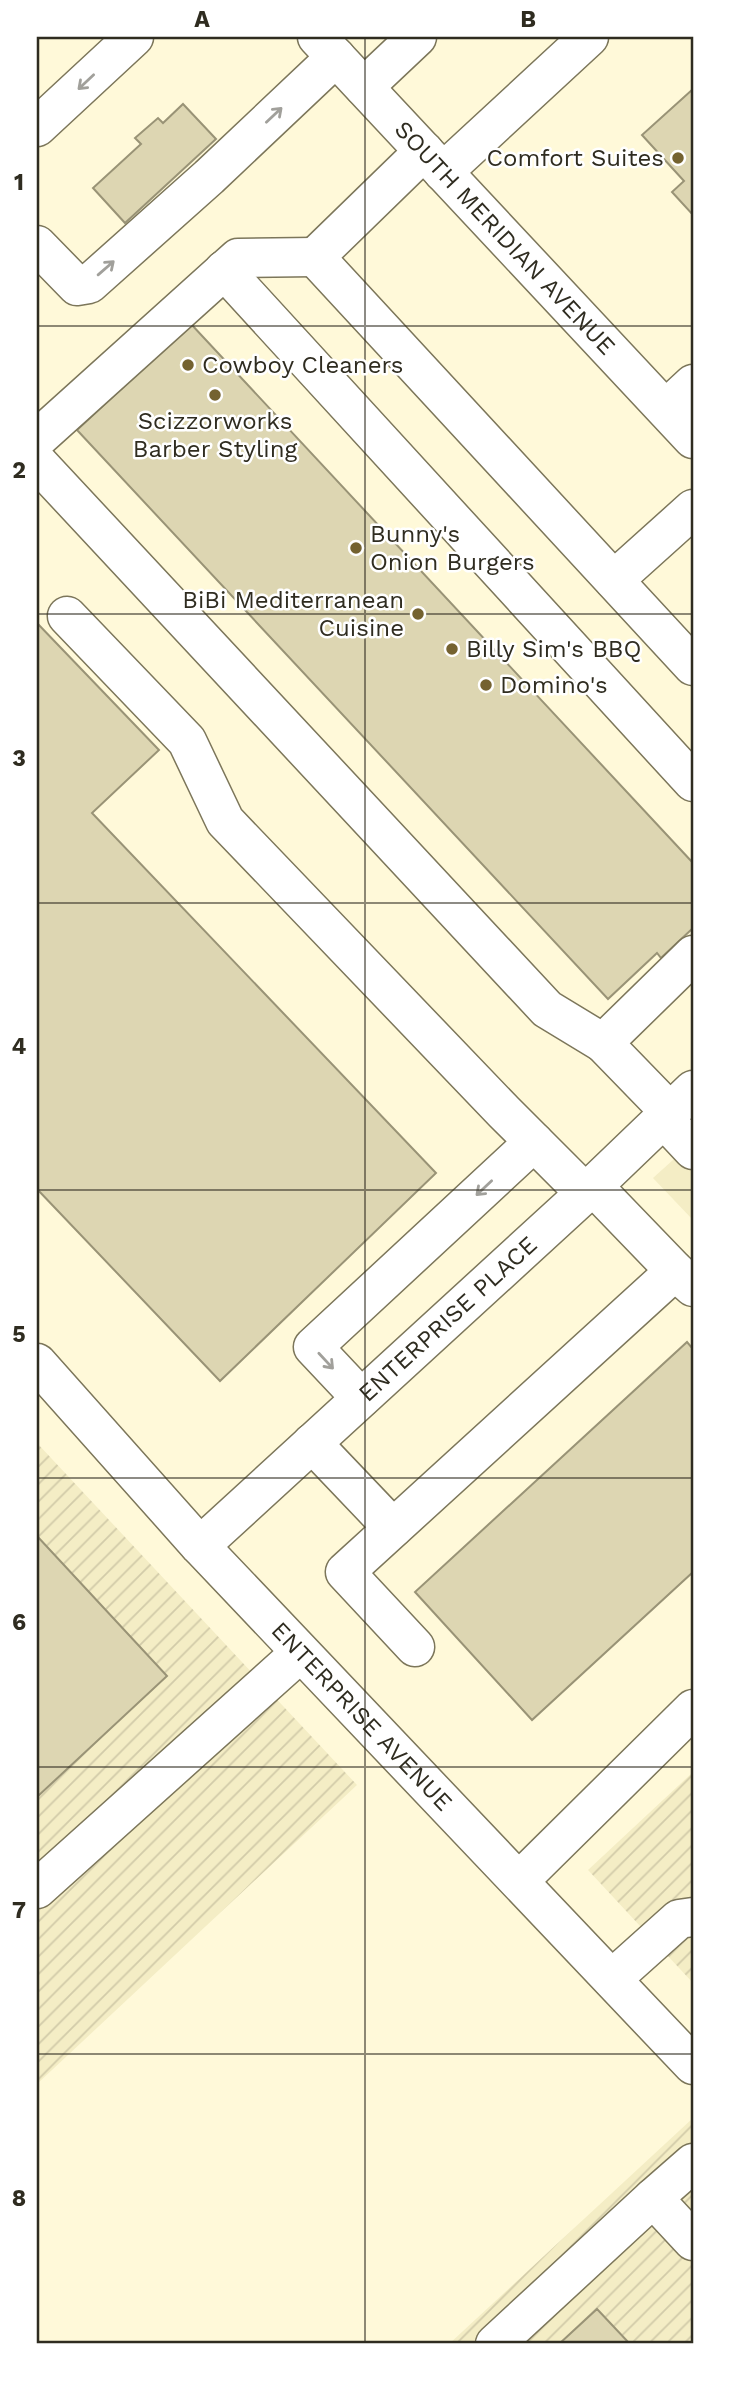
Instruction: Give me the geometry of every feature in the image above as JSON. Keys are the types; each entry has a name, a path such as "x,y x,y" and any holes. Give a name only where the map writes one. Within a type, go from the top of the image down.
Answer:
{"street":[{"path":"37,127 134,37"},
{"path":"364,87 417,37"},
{"path":"37,439 238,258 315,257 589,37"},
{"path":"37,245 70,281 77,286 89,284 209,177 327,47"},
{"name":"SOUTH MERIDIAN AVENUE","path":"327,47 693,439"},
{"path":"315,257 693,666"},
{"path":"225,270 693,782"},
{"path":"666,409 693,384"},
{"path":"37,462 547,1009 603,1043 675,1107 693,1150"},
{"path":"614,580 693,509"},
{"path":"67,616 187,741 225,821 534,1142 684,1279 345,1572 415,1647"},
{"path":"603,1043 693,955"},
{"name":"ENTERPRISE PLACE","path":"200,1546 675,1107"},
{"path":"361,1398 313,1347 534,1142"},
{"name":"ENTERPRISE AVENUE","path":"37,1363 200,1546 693,2065"},
{"path":"312,1443 393,1528"},
{"path":"37,1889 300,1653"},
{"path":"519,1881 693,1709"},
{"path":"612,1979 679,1919 693,1917"},
{"path":"495,2344 693,2163"},
{"path":"653,2197 693,2241"}],"shaded area":[{"path":"693,1142 693,1220 653,1178"},
{"path":"37,1443 357,1785 37,2084"},
{"path":"693,1772 693,1983 588,1870"},
{"path":"693,2118 693,2344 449,2344"}],"building":[{"name":"Comfort Suites","path":"693,89 693,215 672,192 684,181 642,135"},
{"path":"183,104 216,139 125,223 93,188 141,144 135,138 158,118 163,123"},
{"path":"191,324 693,863 693,928 661,958 657,953 608,999 77,430"},
{"path":"37,623 159,750 92,813 436,1173 220,1381 37,1189"},
{"path":"687,1342 693,1349 693,1572 532,1720 415,1592"},
{"path":"37,1536 167,1676 37,1797"},
{"path":"597,2309 630,2344 559,2344"}],"place":[{"name":"Comfort Suites","path":"678,158"},
{"name":"Cowboy Cleaners","path":"188,365"},
{"name":"Scizzorworks Barber Styling","path":"215,395"},
{"name":"Bunny's Onion Burgers","path":"356,548"},
{"name":"BiBi Mediterranean Cuisine","path":"418,614"},
{"name":"Billy Sim's BBQ","path":"452,649"},
{"name":"Domino's","path":"486,685"}]}
